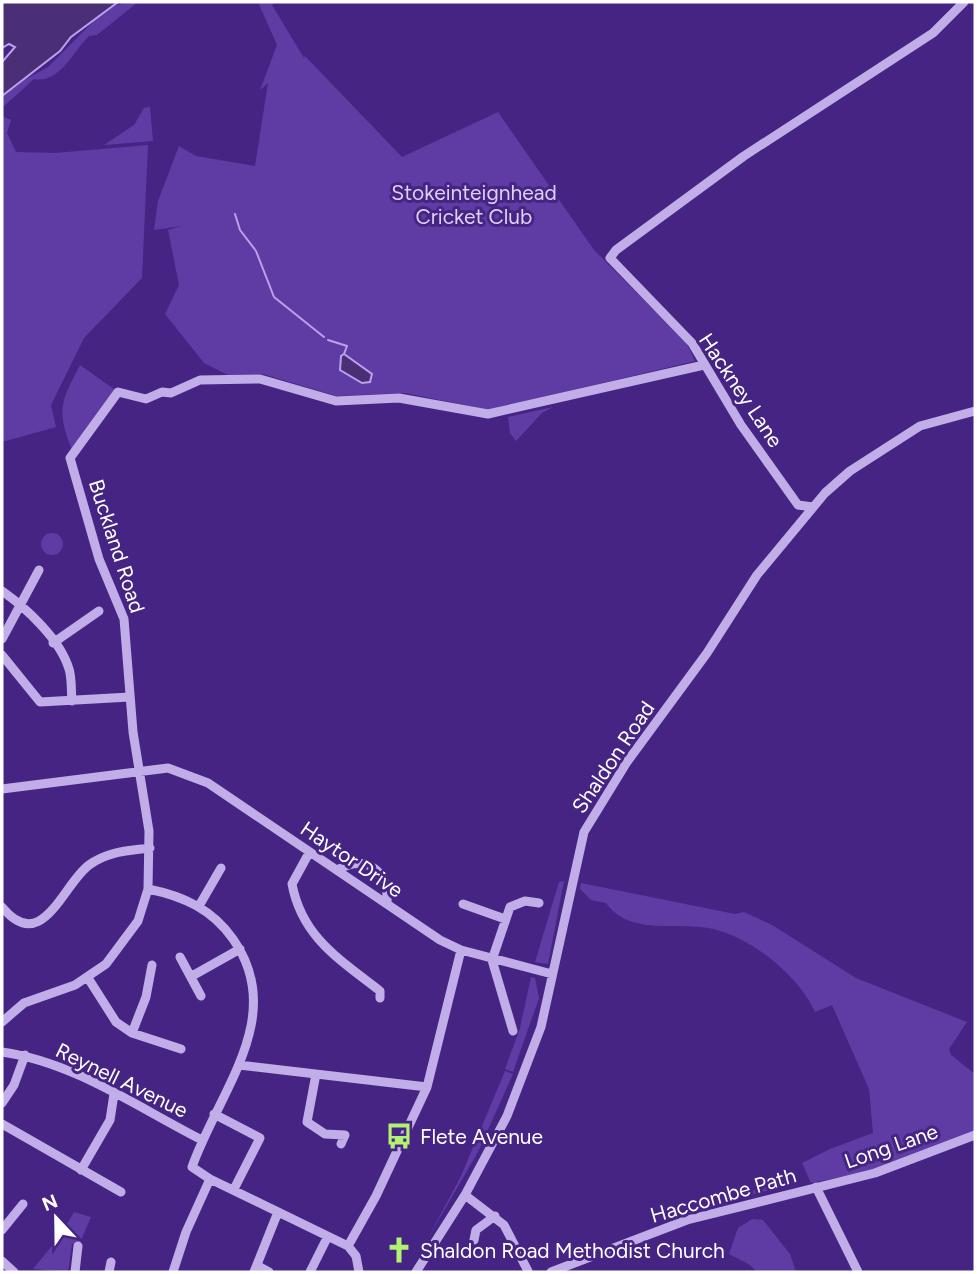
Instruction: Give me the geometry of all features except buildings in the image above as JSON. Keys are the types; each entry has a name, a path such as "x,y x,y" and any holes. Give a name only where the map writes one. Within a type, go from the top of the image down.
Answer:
{"street":[{"name":"Hackney Lane","path":"798,505 741,425 692,343 610,258 616,250 744,156 933,33 964,2"},
{"name":"Buckland Road","path":"130,697 124,619 99,559 70,458 118,392 146,398 162,392 171,393 200,380 260,379 336,401 399,398 488,414 704,365"},
{"name":"Shaldon Road","path":"416,1272 465,1195 507,1116 541,1027 584,832 627,762 707,653 757,575 813,507 850,471 920,426 975,411"},
{"path":"797,526 798,505 813,507"},
{"path":"2,639 39,570"},
{"path":"2,591 21,604 53,643 69,669 72,701"},
{"path":"53,643 99,611"},
{"path":"2,655 40,702 130,697 150,848 148,889 138,921 125,942 88,978 58,993 24,1003 2,1022"},
{"name":"Haytor Drive","path":"2,789 168,768 208,783 440,940 492,960 552,974"},
{"path":"2,907 8,914 22,921 36,923 48,917 88,865 114,852 150,848"},
{"path":"309,853 292,884 298,909 309,931 380,991 380,998"},
{"path":"337,870 353,862 364,863 381,874 388,887 387,904"},
{"path":"199,906 221,868"},
{"path":"148,889 175,895 199,906 225,928 240,949 251,972 256,1009 239,1065 202,1140 192,1167 210,1179 348,1246 356,1256 359,1272"},
{"path":"513,1031 492,960 505,919 515,902 539,903"},
{"path":"463,904 505,919"},
{"path":"192,976 240,949"},
{"path":"348,1246 376,1196 427,1087 461,950"},
{"path":"180,957 201,996"},
{"path":"132,1033 146,997 152,965"},
{"path":"88,978 116,1022 132,1033 181,1049"},
{"name":"Reynell Avenue","path":"2,1052 25,1055 60,1066 202,1140"},
{"path":"2,1103 14,1085 25,1055"},
{"path":"239,1065 427,1087"},
{"path":"316,1074 307,1122 325,1134 345,1135 341,1144"},
{"path":"81,1170 110,1120 114,1094"},
{"path":"214,1114 260,1138 234,1189"},
{"path":"2,1124 121,1192"},
{"name":"Long Lane","path":"816,1186 875,1173 975,1135"},
{"path":"173,1272 186,1231 210,1179"},
{"name":"Haccombe Path","path":"551,1272 687,1220 816,1186 858,1272"},
{"path":"465,1195 504,1225 528,1271"},
{"path":"2,1230 23,1205"},
{"path":"269,1272 256,1269 278,1212"},
{"path":"474,1240 476,1230 495,1216"},
{"path":"310,1272 327,1238"},
{"path":"75,1272 78,1246"},
{"path":"2,1261 14,1272"},
{"path":"109,1272 111,1262"}],"green space":[{"path":"104,2 118,2 116,5 138,2 97,35 89,36 58,72 51,77 34,79 2,108 2,90","holes":["93,22 48,67 26,79 60,51 71,37"]},
{"name":"Stokeinteignhead Cricket Club","path":"258,2 275,2 272,5 304,58 305,56 402,157 498,112 594,250 686,342 695,361 489,410 405,393 336,396 263,374 228,375 204,363 165,314 179,285 168,230 182,226 154,230 158,201 179,146 196,156 255,166 268,83 260,90 277,45"},
{"path":"150,107 153,141 104,145 134,125 144,108"},
{"path":"2,116 11,120 7,133 16,152 55,153 148,145 142,278 84,338 51,405 56,427 2,442"},
{"path":"80,365 118,392 72,450 62,415 68,388"},
{"path":"553,407 542,413 516,441 510,433 508,417"},
{"path":"52,533 62,540 63,544 56,554 52,555 42,548 41,544 48,534"},
{"path":"564,881 548,964 535,962 559,882"},
{"path":"581,883 735,914 744,912 772,925 856,978 967,1022 949,1049 951,1055 975,1074 975,1131 874,1170 811,1183 802,1163 873,1133 869,1089 832,1005 815,1012 808,998 786,972 773,960 743,941 713,929 656,926 628,920 616,914 606,903 591,900 580,889"},
{"path":"531,977 535,978 539,998 513,1072 505,1069 520,1028"},
{"path":"505,1071 513,1074 478,1152 427,1240 461,1176"},
{"path":"788,1175 792,1183 797,1183 747,1196 749,1192"},
{"path":"74,1212 91,1217 79,1245 72,1244 68,1272 33,1269 60,1236"},
{"path":"752,1219 763,1220 790,1254 796,1272 757,1272 750,1265 729,1254 738,1228"}],"shaded area":[{"path":"2,2 118,2 71,37 60,51 2,96 2,62 15,47 9,44 2,48"},
{"path":"344,354 372,374 370,382 362,383 340,370 341,356"}],"waterway":[{"path":"235,214 240,230 256,251 274,297 324,337"},
{"path":"328,340 347,346 344,354"}],"place":[{"name":"Flete Avenue","path":"399,1136"},
{"name":"Shaldon Road Methodist Church","path":"399,1250"}]}
